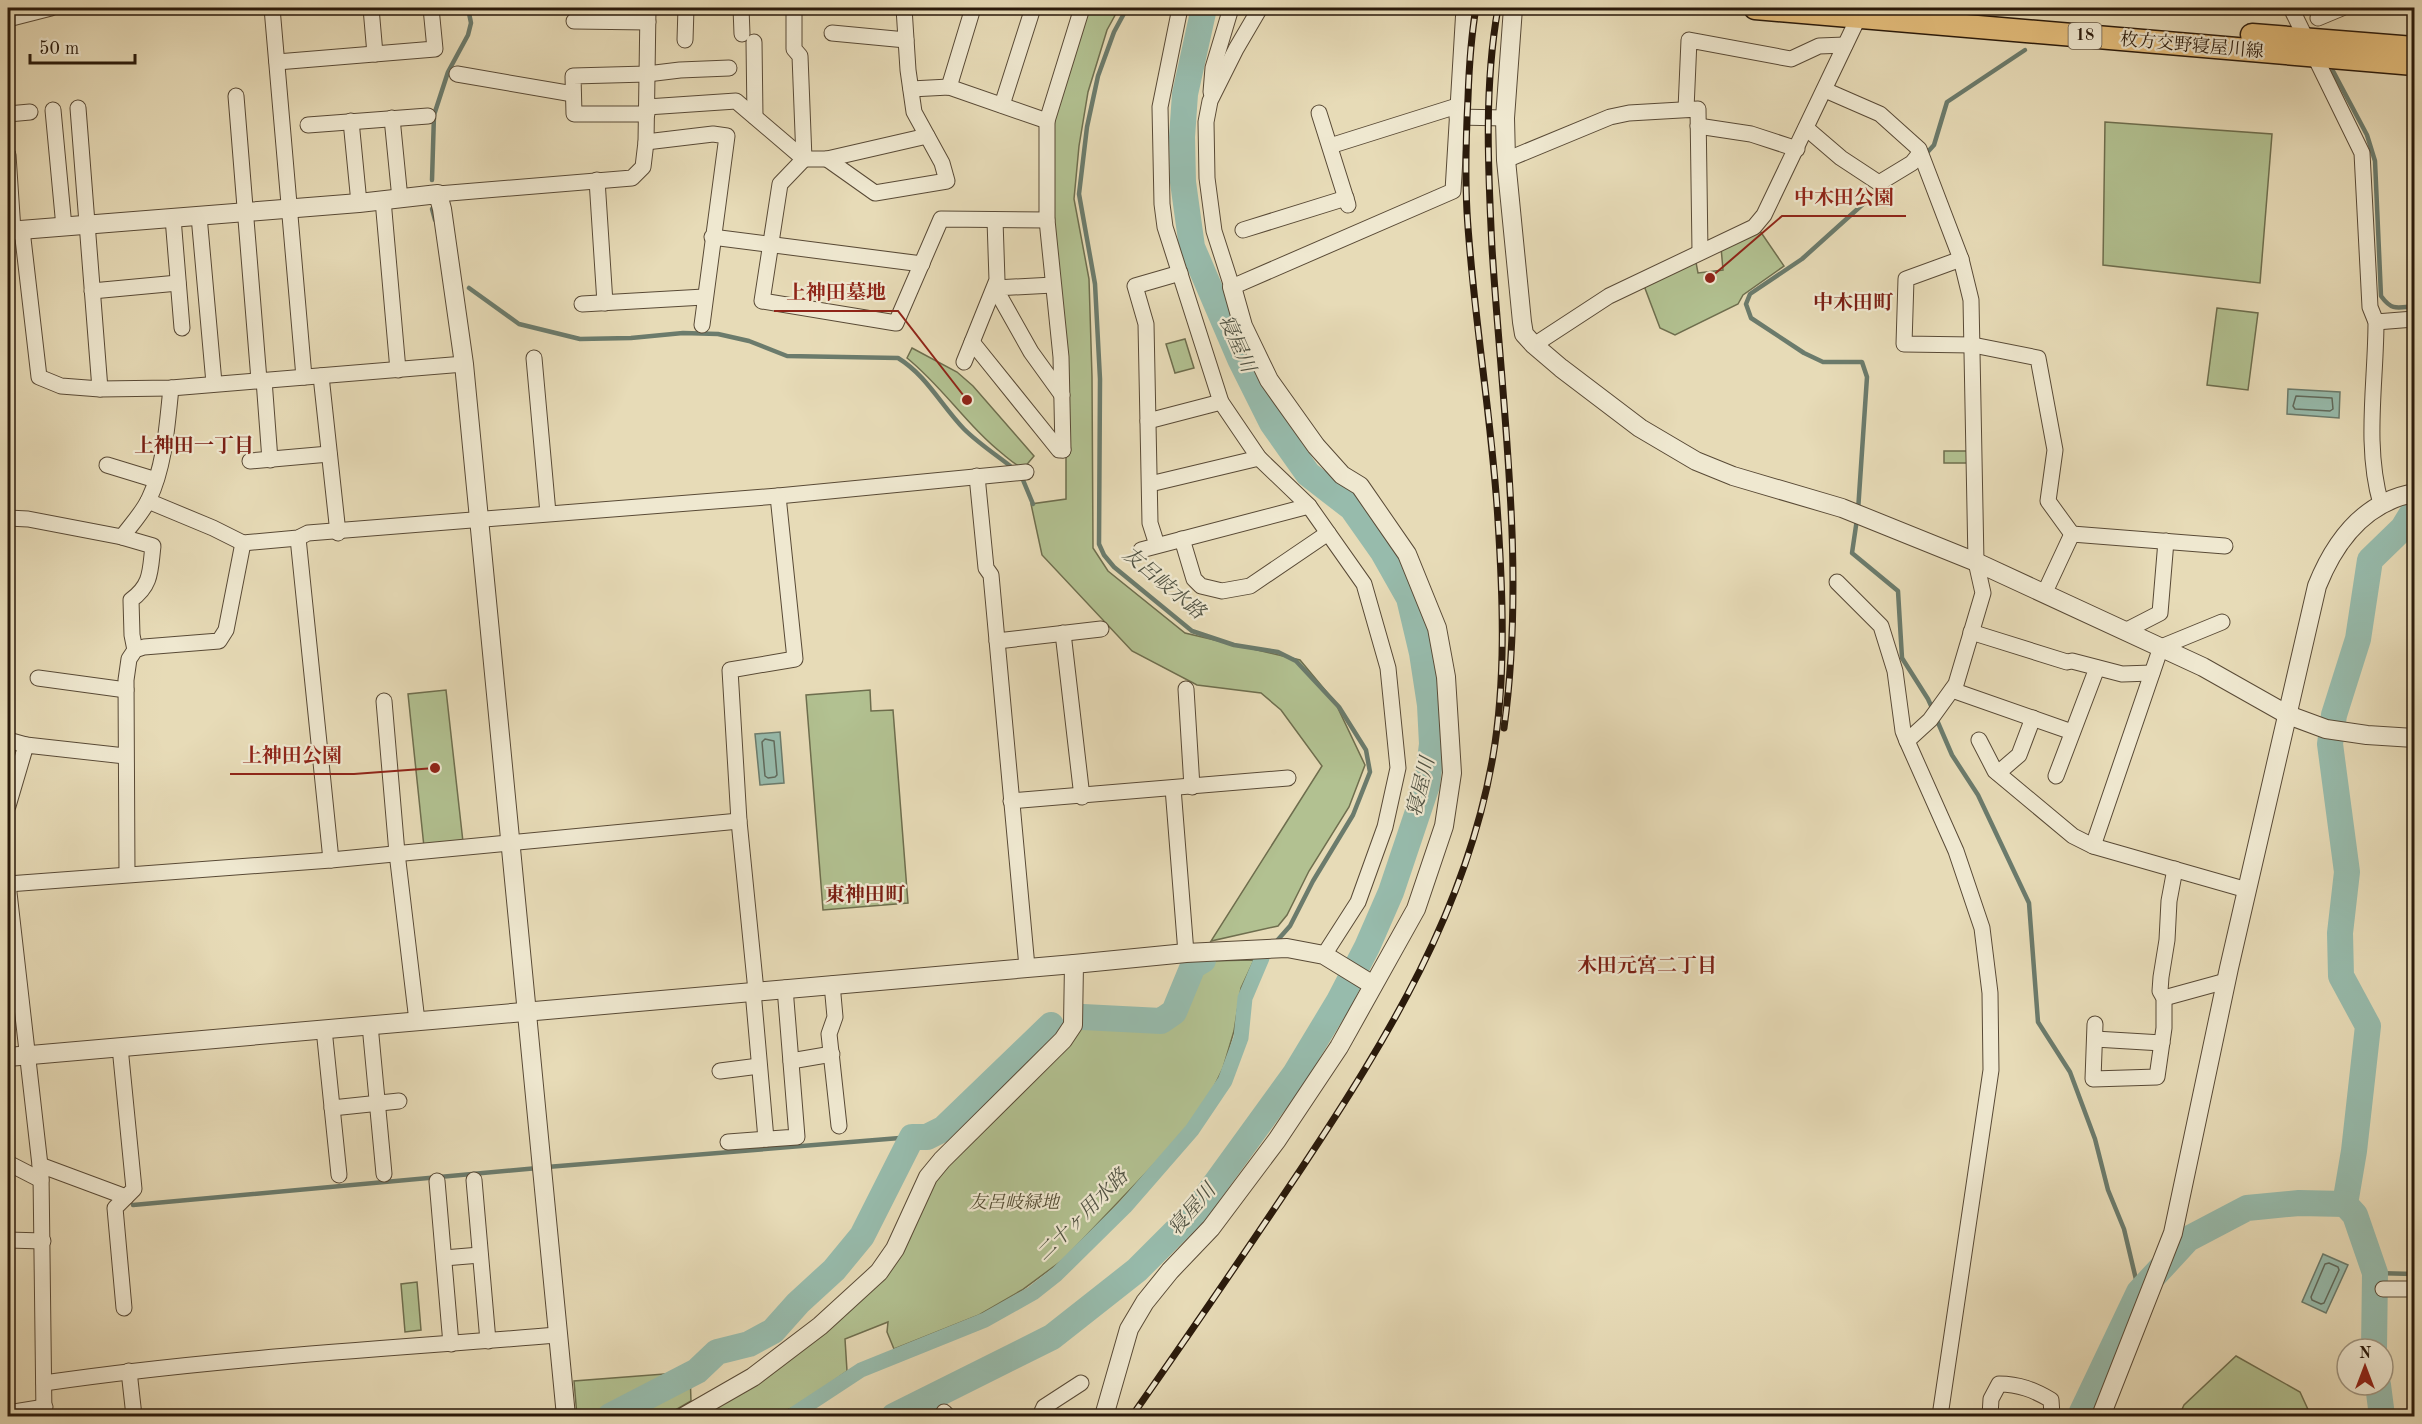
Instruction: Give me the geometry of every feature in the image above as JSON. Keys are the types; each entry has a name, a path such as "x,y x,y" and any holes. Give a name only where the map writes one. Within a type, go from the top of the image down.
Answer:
{"main road":[{"name":"枚方交野寝屋川線","path":"1755,8 1861,12 2311,48 2415,48"},
{"name":"枚方交野寝屋川線","path":"1915,8 2311,48 2415,64"}],"street":[{"path":"8,19 51,8"},
{"path":"272,8 304,377"},
{"path":"371,8 375,54"},
{"path":"277,62 435,49 431,8"},
{"path":"685,40 686,8"},
{"path":"741,8 748,38 755,117"},
{"path":"794,8 794,49 800,56 804,159 780,184 762,301 896,323 941,219 1047,220"},
{"path":"827,159 875,193 947,181 942,163 915,112 904,8"},
{"path":"949,87 973,8"},
{"path":"1002,105 1033,8"},
{"path":"972,342 1059,450 1063,450 1061,357 1047,220 1047,121 1082,8"},
{"path":"1180,8 1160,107 1164,216 1180,273 1221,402 1259,458 1309,506 1364,584 1388,668 1398,768 1385,827 1358,902 1324,955"},
{"path":"1104,1416 1129,1329 1145,1302 1170,1271 1211,1228 1277,1140 1339,1047 1416,909 1444,826 1452,773 1446,677 1437,628 1407,554 1360,486 1342,475 1316,446 1269,380 1243,326 1214,231 1206,178 1206,122 1213,68 1231,8"},
{"path":"1210,101 1260,8"},
{"path":"1232,287 1453,191 1464,8"},
{"path":"1513,8 1505,118 1506,160 1524,334 1534,345 1640,428 1696,461 1733,476 1814,499 1976,562 2203,667 2288,715 2334,730 2415,738"},
{"path":"2291,8 2362,153 2370,307 2376,322 2372,435 2374,480 2381,504"},
{"path":"2318,18 2342,8"},
{"path":"1534,345 1609,296 1754,227 1764,215 1797,149 1861,12"},
{"path":"14,230 244,213 632,178 644,167 648,15 574,21"},
{"path":"832,33 906,40"},
{"path":"1686,110 1689,40 1791,59 1819,46 1845,45"},
{"path":"729,68 680,70 647,75 573,76 574,114 647,111 736,101 804,159 827,159 927,136"},
{"path":"457,74 573,94"},
{"path":"911,89 949,87 1047,121"},
{"path":"1825,90 1880,114 1919,149 1961,259 1971,300 1976,562 1983,593 1956,684 1934,713 1907,741"},
{"path":"236,96 244,213 270,460"},
{"path":"78,108 100,389"},
{"path":"1506,160 1610,117 1629,113 1698,109 1700,252"},
{"path":"53,110 64,227"},
{"path":"1330,147 1457,111 1505,118"},
{"path":"8,114 30,112"},
{"path":"1243,230 1347,201 1319,113"},
{"path":"308,125 428,116"},
{"path":"392,118 391,200 398,370"},
{"path":"351,122 359,203"},
{"path":"1698,126 1751,134 1797,149"},
{"path":"1806,128 1841,158 1879,183 1922,157"},
{"path":"646,142 713,134 727,136 702,325"},
{"path":"8,155 14,230 39,377 61,386 100,389 171,388 464,364"},
{"path":"597,180 605,303"},
{"path":"438,194 442,208 464,364 509,842 529,1011 566,1416"},
{"path":"199,216 214,383"},
{"path":"173,218 182,328"},
{"path":"964,362 997,280 995,220"},
{"path":"712,237 922,264"},
{"path":"1961,259 1906,279 1904,345 1973,345 2038,358 2055,450 2048,501 2072,534 2225,546"},
{"path":"1157,545 1150,523 1146,324 1135,286 1180,273"},
{"path":"92,291 178,283"},
{"path":"994,288 1053,285"},
{"path":"994,288 1031,352 1062,395"},
{"path":"582,304 704,297"},
{"path":"2376,322 2415,319"},
{"path":"534,358 548,513"},
{"path":"321,376 338,532"},
{"path":"122,537 148,501 156,480 166,435 171,388"},
{"path":"1148,421 1221,402"},
{"path":"250,461 329,454"},
{"path":"1150,484 1259,458"},
{"path":"107,465 156,480"},
{"path":"148,501 243,543 298,538 308,533 778,496 1026,472"},
{"path":"977,476 986,568 991,575 1027,967"},
{"path":"2101,1416 2173,1233 2226,981 2311,607 2326,564 2341,538 2381,504 2412,493"},
{"path":"766,1139 739,821 730,670 795,659 778,496"},
{"path":"1141,550 1309,506"},
{"path":"8,518 38,521 122,537 153,546 148,582 141,593 130,600 135,650"},
{"path":"1182,539 1194,579 1201,586 1222,591 1250,586 1328,533"},
{"path":"2044,594 2072,534"},
{"path":"298,538 331,860"},
{"path":"2125,631 2160,613 2166,541"},
{"path":"127,874 125,756 129,659 135,650 144,647 219,641 226,630 243,543"},
{"path":"1837,582 1881,626 1895,671 1903,731 1956,851 1982,928 1990,993 1991,1070 1940,1416"},
{"path":"2093,846 2161,647 2222,622"},
{"path":"997,641 1101,629"},
{"path":"1971,632 2067,662 2072,661 2122,674 2152,673"},
{"path":"1063,633 1082,797"},
{"path":"2056,776 2097,668"},
{"path":"38,678 126,690"},
{"path":"1185,689 1192,787"},
{"path":"1952,690 2073,732"},
{"path":"384,701 397,853 417,1021"},
{"path":"1998,773 2019,755 2033,718"},
{"path":"8,740 26,745 125,756"},
{"path":"1979,740 1998,773 2073,836 2093,846 2247,890"},
{"path":"8,806 26,745"},
{"path":"1011,801 1082,797 1288,778"},
{"path":"1173,788 1186,953"},
{"path":"8,1413 44,1412 44,1383 41,1172 8,884 331,860 739,821"},
{"path":"2162,1043 2095,1031 2092,1079 2157,1077 2162,1043 2164,998 2160,991 2161,977 2167,940 2169,901 2175,869"},
{"path":"8,1057 1186,953 1287,948 1324,955 1373,986"},
{"path":"685,1416 753,1377 820,1326 879,1272 895,1249 928,1178 942,1160 1063,1040 1073,1025 1074,964"},
{"path":"2164,998 2226,981"},
{"path":"832,984 835,1017 830,1034 839,1126"},
{"path":"728,1142 797,1137 785,988"},
{"path":"370,1025 384,1174"},
{"path":"324,1029 339,1175"},
{"path":"120,1047 134,1189 115,1208 124,1308"},
{"path":"791,1060 832,1054"},
{"path":"720,1071 759,1066"},
{"path":"332,1108 399,1101"},
{"path":"8,1163 126,1197"},
{"path":"474,1180 488,1341"},
{"path":"437,1181 451,1344"},
{"path":"8,1240 43,1241"},
{"path":"444,1258 480,1255"},
{"path":"2383,1289 2415,1289"},
{"path":"44,1383 129,1371 333,1351 558,1335"},
{"path":"129,1371 134,1416"},
{"path":"1040,1416 1044,1407 1081,1383"},
{"path":"1990,1416 1991,1399 1999,1384 2012,1384 2031,1389 2052,1400 2053,1416"}],"green space":[{"path":"1085,8 1119,8 1107,30 1088,92 1079,146 1074,199 1089,279 1093,548 1108,571 1185,633 1300,660 1335,702 1365,765 1349,807 1309,871 1287,915 1278,926 1211,941 1322,766 1281,710 1261,693 1197,685 1132,651 1042,555 1031,504 1066,499 1066,425 1050,213 1049,141"},
{"path":"2105,122 2272,134 2260,283 2103,265"},
{"path":"1758,228 1784,266 1743,295 1738,304 1675,335 1660,328 1643,283 1695,257 1698,273 1723,270 1721,247"},
{"path":"2217,308 2258,313 2248,390 2207,385"},
{"path":"1185,339 1194,368 1175,373 1166,344"},
{"path":"912,348 957,372 973,386 1034,456 1024,468 1013,463 991,444 932,381 907,358"},
{"path":"1944,451 1967,451 1967,463 1944,463"},
{"path":"446,690 463,842 424,847 408,694"},
{"path":"870,690 871,711 893,710 908,903 823,910 806,695"},
{"name":"友呂岐緑地","path":"1254,960 1241,988 1234,1031 1223,1068 1206,1103 1179,1138 1064,1259 1022,1290 979,1315 894,1349 887,1332 888,1322 845,1339 847,1371 800,1405 772,1416 702,1416 909,1240 936,1175 1081,1028 1083,1019 1093,1017 1144,1022 1166,1020 1180,1005 1194,966 1204,961"},
{"path":"417,1282 421,1330 405,1332 401,1284"},
{"path":"2236,1356 2300,1392 2311,1416 2179,1416 2184,1405"},
{"path":"690,1372 691,1401 665,1416 577,1416 574,1381"}],"water":[{"path":"2288,389 2340,392 2339,418 2287,414"},
{"path":"780,732 784,783 760,785 755,734"},
{"path":"2323,1254 2348,1265 2326,1313 2302,1302"}],"waterway":[{"path":"432,180 434,115 448,72 468,35 471,23 468,8"},
{"name":"友呂岐水路","path":"1127,8 1114,32 1098,76 1087,127 1079,194 1095,284 1100,379 1099,544 1104,555 1114,567 1192,631 1234,645 1278,652 1296,661 1339,707 1366,750 1370,772 1353,815 1313,881 1290,926 1275,943"},
{"name":"寝屋川","path":"894,1416 1052,1337 1137,1270 1195,1212 1295,1074 1339,1001 1367,947 1391,892 1427,785 1432,744 1430,705 1422,653 1409,598 1383,552 1352,508 1308,474 1272,423 1240,359 1192,247 1183,182 1182,137 1185,94 1204,8"},
{"path":"2301,8 2304,12"},
{"path":"1924,156 1934,145 1947,102 2025,50"},
{"path":"2333,71 2367,135 2375,161 2381,296 2388,304 2395,307 2414,306"},
{"path":"1858,511 1867,377 1862,362 1823,362 1804,353 1751,318 1746,304 1750,294 1802,259 1882,187"},
{"path":"432,209 435,220"},
{"path":"469,288 519,324 580,339 631,338 683,333 718,334 749,341 787,356 898,358 917,373 964,429 1014,469"},
{"path":"1023,480 1033,504"},
{"path":"2374,1337 2375,1273 2355,1215 2345,1204 2354,1151 2368,1026 2341,976 2340,933 2347,872 2330,744 2334,715 2358,639 2370,560 2403,528 2414,510"},
{"path":"1857,519 1852,553 1898,591 1902,658 1933,710"},
{"path":"1936,718 1952,755 1978,795 2029,903 2038,1022 2070,1072 2095,1139 2108,1190 2124,1229 2139,1292"},
{"name":"二十ヶ用水路","path":"791,1416 861,1370 985,1320 1033,1293 1057,1274 1125,1207 1192,1130 1225,1081 1241,1038 1245,998 1262,958"},
{"path":"1083,1017 1161,1021 1174,1012 1193,966 1203,960"},
{"path":"610,1416 697,1371 717,1352 749,1344 773,1331 798,1303 834,1270 862,1236 912,1137 927,1137 943,1129 1051,1025"},
{"path":"547,1167 912,1137"},
{"path":"133,1205 538,1168"},
{"path":"2080,1416 2139,1292 2188,1239 2247,1208 2299,1203 2345,1204"},
{"path":"2375,1273 2414,1274"},
{"path":"2380,1397 2382,1416"}],"railway":[{"path":"1132,1416 1303,1166 1393,1021 1444,919 1464,867 1481,812 1497,727 1502,639 1495,482 1466,198 1469,75 1476,8"},
{"path":"1498,8 1491,67 1488,157 1492,248 1513,548 1513,608 1504,728"}],"place":[{"name":"中木田公園","path":"1710,278"},
{"name":"上神田墓地","path":"967,400"},
{"name":"上神田公園","path":"435,768"}],"district":[{"name":"中木田町","path":"1853,304"},
{"name":"上神田一丁目","path":"194,447"},
{"name":"東神田町","path":"865,896"},
{"name":"木田元宮二丁目","path":"1647,967"}]}
